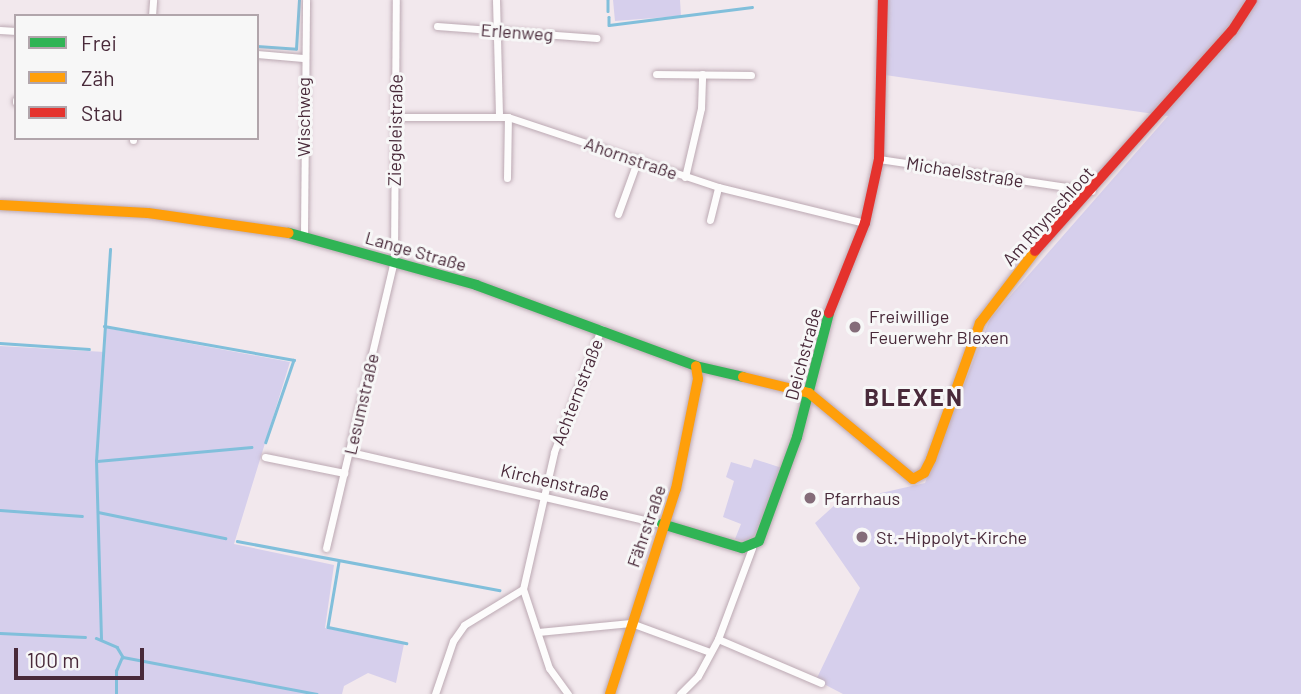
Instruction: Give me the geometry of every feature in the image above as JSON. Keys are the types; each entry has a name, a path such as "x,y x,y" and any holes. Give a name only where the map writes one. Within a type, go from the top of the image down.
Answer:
{"street":[{"name":"Wischweg","path":"304,235 303,58 306,0"},
{"name":"Ziegeleistraße","path":"394,260 396,0"},
{"path":"496,0 507,178"},
{"name":"Deichstraße","path":"680,694 698,676 718,639 752,548 760,541 809,393 822,331 865,222 879,159 883,0"},
{"name":"Am Rhynschloot","path":"809,393 913,479 924,473 980,323 1021,267 1093,191 1232,31 1252,0"},
{"name":"Erlenweg","path":"437,26 597,38"},
{"path":"259,54 303,58"},
{"path":"656,74 751,75"},
{"path":"685,177 701,108 702,74"},
{"name":"Ahornstraße","path":"395,117 504,117 718,187 865,222"},
{"path":"618,214 638,159"},
{"name":"Michaelsstraße","path":"879,159 1093,191"},
{"path":"710,220 718,187"},
{"name":"Lange Straße","path":"0,205 148,213 304,235 394,260 601,329 696,366 809,393"},
{"name":"Lesumstraße","path":"326,548 394,260"},
{"name":"Achternstraße","path":"523,589 542,494 601,329"},
{"name":"Fährstraße","path":"610,694 683,460 696,366"},
{"name":"Kirchenstraße","path":"350,452 542,494 752,548"},
{"path":"265,457 344,473"},
{"path":"435,694 453,642 464,625 523,589 549,668 568,694"},
{"path":"538,632 631,623 710,652"},
{"path":"718,639 821,683"}],"shaded area":[{"path":"613,0 680,0 681,16 615,21"},
{"path":"886,0 1301,0 1301,694 843,694 816,680 860,588 815,523 837,503 925,483 990,319 1168,116 885,75"},
{"path":"106,328 290,362 234,544 334,565 325,628 404,644 396,683 368,673 344,686 342,694 0,694 0,346 105,352"},
{"path":"754,459 782,468 755,535 746,542 735,539 741,524 723,517 734,481 726,477 731,462 751,468"}],"waterway":[{"path":"259,46 296,49 299,0"},
{"path":"608,0 608,11"},
{"path":"609,17 609,25 752,7"},
{"path":"101,639 96,461 110,249"},
{"path":"104,326 294,360 266,442"},
{"path":"0,343 89,349"},
{"path":"97,461 251,447"},
{"path":"0,510 82,516"},
{"path":"98,512 225,538"},
{"path":"237,541 499,590"},
{"path":"339,562 328,627 406,643"},
{"path":"0,633 85,637"},
{"path":"96,638 117,647 123,657 317,694"},
{"path":"116,694 116,671 122,657"}],"traffic: fast":[{"path":"289,233 476,285 696,366 743,377"},
{"path":"662,524 742,548 759,541 797,437 829,313"}],"traffic: slow":[{"path":"0,205 148,213 289,233"},
{"path":"743,377 809,393 913,479 924,473 931,459 980,323 1035,251"},
{"path":"610,694 676,489 698,379 696,366"}],"traffic: jam":[{"path":"829,313 865,223 879,159 883,0"},
{"path":"1035,251 1232,31 1252,0"}],"place":[{"name":"Freiwillige Feuerwehr Blexen","path":"855,327"},
{"name":"Pfarrhaus","path":"810,498"},
{"name":"St.-Hippolyt-Kirche","path":"862,537"}],"district":[{"name":"BLEXEN","path":"914,397"}]}
